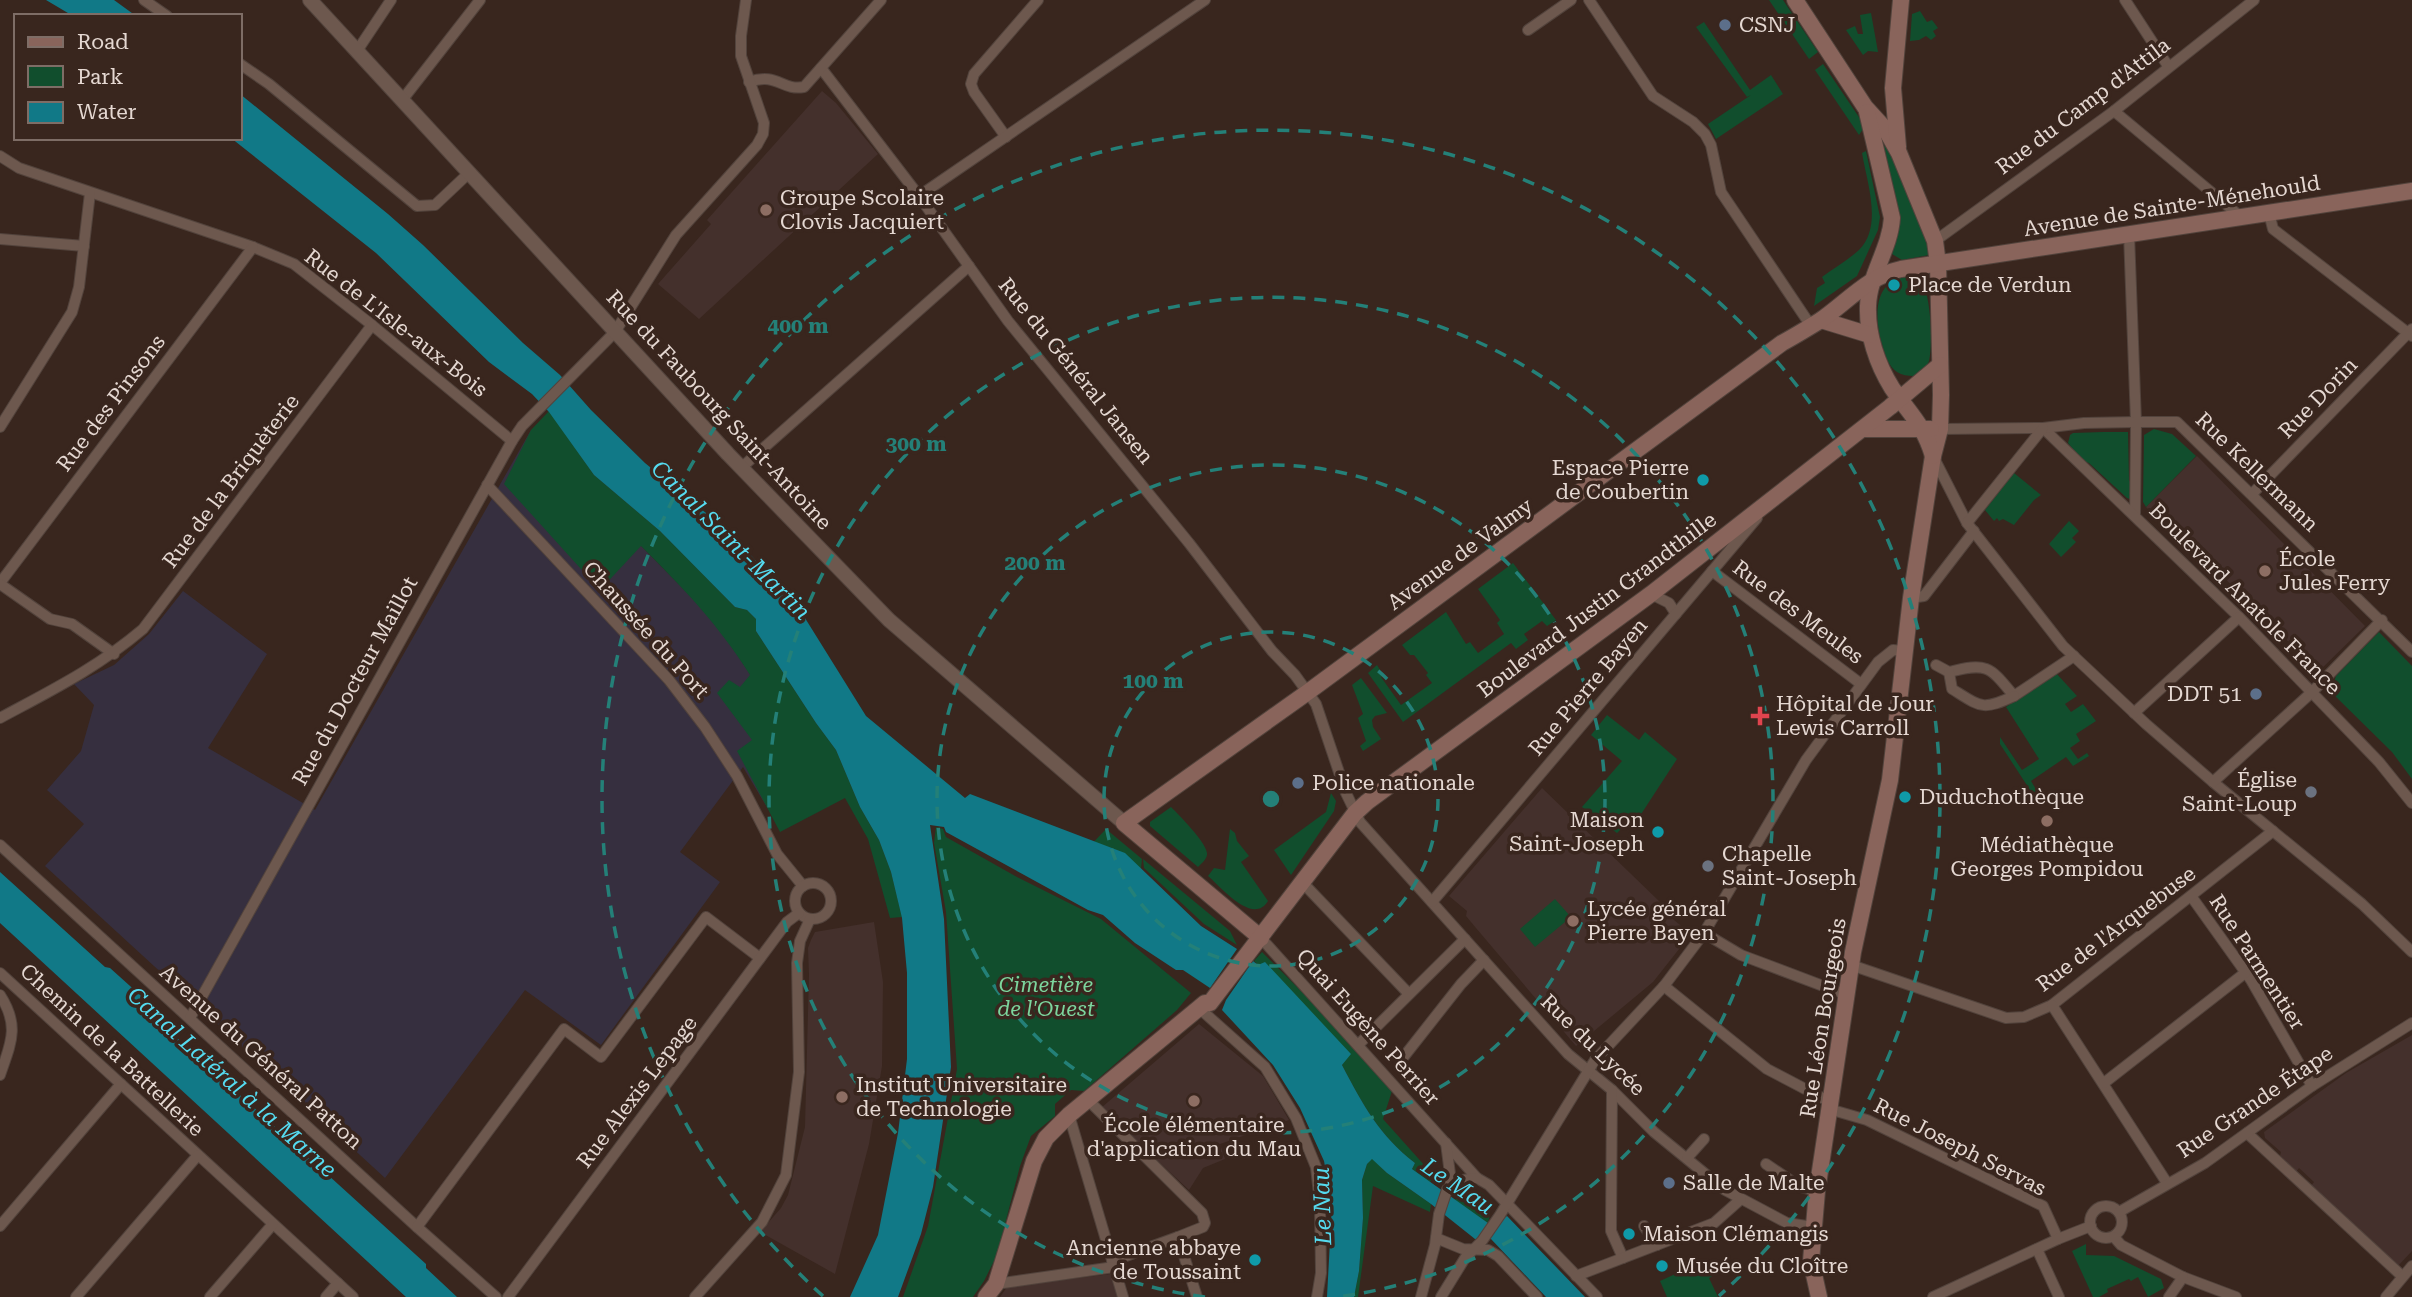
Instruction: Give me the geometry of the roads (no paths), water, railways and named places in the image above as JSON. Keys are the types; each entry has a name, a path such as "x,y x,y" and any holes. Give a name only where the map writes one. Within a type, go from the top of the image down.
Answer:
{"main road":[{"path":"1795,0 1880,131 1899,153"},
{"path":"1863,429 1940,429 1938,264 1935,241 1899,153 1894,88 1903,2"},
{"path":"1894,88 1880,131 1892,218 1891,229 1872,281 1868,303 1870,335 1880,365 1891,386 1895,403 1924,429"},
{"name":"Avenue de Sainte-Ménehould","path":"1938,264 2412,191"},
{"path":"1872,281 1893,271 1938,264"},
{"name":"Avenue de Valmy","path":"1124,823 1308,692 1782,343 1816,323 1872,281"},
{"path":"1816,323 1870,335"},
{"path":"1895,403 1940,365"},
{"path":"1891,386 1916,386"},
{"name":"Boulevard Justin Grandthille","path":"991,1290 1034,1161 1046,1138 1069,1115 1205,1006 1257,943 1355,813 1651,594 1895,403"},
{"name":"Rue Léon Bourgeois","path":"1924,429 1933,456"},
{"name":"Rue Léon Bourgeois","path":"1819,1297 1811,1261 1817,1191 1851,965 1890,780 1911,598 1933,456 1940,429"},
{"path":"1124,823 1257,943"}],"street":[{"path":"144,0 164,14"},
{"name":"Rue du Faubourg Saint-Antoine","path":"310,0 741,468 889,620 1124,823"},
{"path":"357,51 391,0"},
{"path":"403,99 480,0"},
{"path":"615,331 676,234 757,145 763,134 764,123 741,56 741,36 747,0"},
{"path":"749,82 771,78 795,88 804,87 881,0"},
{"path":"1006,137 971,85 974,74 1038,0"},
{"path":"1528,30 1571,0"},
{"path":"1589,0 1653,96 1693,122 1705,134 1711,145 1721,192 1816,323"},
{"path":"2125,0 2168,65"},
{"name":"Rue du Camp d'Attila","path":"1935,241 2114,111 2168,65 2254,0"},
{"path":"919,197 1202,1"},
{"path":"242,65 269,84 417,206 435,205 470,172"},
{"name":"Rue du Général Jansen","path":"821,68 919,197 1008,321 1073,398 1272,651 1308,692 1316,704 1355,813"},
{"path":"2114,111 2241,217"},
{"name":"Rue de L'Isle-aux-Bois","path":"0,156 19,168 253,247 294,264 512,441"},
{"path":"0,427 72,312 79,287 90,193"},
{"path":"2269,213 2273,229 2411,333"},
{"path":"2129,234 2136,422 2135,516"},
{"path":"0,239 84,246"},
{"name":"Rue des Pinsons","path":"0,584 253,247"},
{"path":"741,468 969,266"},
{"name":"Rue de la Briquèterie","path":"0,718 73,680 114,654 143,629 372,325"},
{"name":"Rue du Docteur Maillot","path":"190,1018 512,441 522,426 615,331"},
{"name":"Rue Dorin","path":"2252,494 2411,333"},
{"name":"Rue Kellermann","path":"1940,429 2177,422 2412,652"},
{"path":"1911,598 1924,596 2043,428"},
{"name":"Boulevard Anatole France","path":"2043,428 2239,617 2379,762 2412,803"},
{"path":"1933,456 1971,527 2063,646 2134,713 2213,782 2362,904 2412,952"},
{"name":"Chaussée du Port","path":"487,485 670,680 736,775 776,854 803,886"},
{"name":"Rue Pierre Bayen","path":"1432,902 1775,497"},
{"name":"Rue des Meules","path":"1712,571 1861,684"},
{"path":"0,584 50,619 72,624 114,654"},
{"path":"1651,594 1669,603 1676,614"},
{"path":"2134,713 2239,617"},
{"path":"2213,782 2311,693 2382,620"},
{"path":"1441,1297 1465,1258 1482,1241 1500,1215 1595,1060 1664,986 1704,933 1806,760 1887,653 1904,650"},
{"path":"1950,672 1952,689 1977,705 1992,706 2014,696 2074,656"},
{"path":"1936,665 1950,672 1969,667 1992,670 2014,696"},
{"name":"Rue du Lycée","path":"1355,813 1360,822 1568,1054 1612,1090 1654,1132 1725,1190 1787,1223 1812,1227"},
{"name":"Rue de l'Arquebuse","path":"1851,965 2006,1018 2024,1017 2052,1005 2273,831"},
{"name":"Avenue du Général Patton","path":"0,845 496,1297"},
{"path":"809,883 821,885 830,894 827,912 817,919 810,919 799,913 795,898 803,886 809,883"},
{"path":"1303,883 1409,994"},
{"name":"Rue Parmentier","path":"2191,896 2245,973 2312,1086"},
{"name":"Rue Alexis Lepage","path":"508,1297 760,958 788,922 799,913"},
{"path":"417,1227 564,1029 601,1057 706,917 760,958"},
{"path":"695,1297 762,1222 786,1175 799,1072 797,963 800,940 810,919"},
{"path":"1704,933 1741,955 1847,995"},
{"path":"1358,1045 1465,939"},
{"name":"Quai Eugène Perrier","path":"1257,943 1358,1045 1477,1178 1489,1185 1597,1297"},
{"path":"1402,1059 1461,984 1484,960"},
{"name":"Chemin de la Battellerie","path":"0,973 353,1297"},
{"path":"2104,1083 2245,973"},
{"name":"Rue Joseph Servas","path":"1664,986 1767,1069 1830,1105 1867,1120 2043,1206 2058,1238"},
{"path":"0,995 13,1025 12,1041 0,1075"},
{"path":"2052,1005 2167,1184"},
{"path":"1205,1006 1265,1067 1296,1118 1316,1167 1321,1273 1317,1297"},
{"name":"Rue Grande Étape","path":"2119,1212 2205,1163 2312,1086 2412,1023"},
{"path":"0,1226 121,1084"},
{"path":"1612,1090 1611,1231 1623,1258"},
{"path":"991,1290 1113,1264 1203,1227 1205,1223 1202,1213 1088,1100"},
{"path":"1069,1115 1123,1297"},
{"path":"2247,1133 2402,1276"},
{"path":"1687,1158 1704,1139"},
{"path":"1421,1297 1450,1174 1446,1141"},
{"path":"76,1297 198,1155"},
{"path":"1766,1164 1800,1187 1817,1191"},
{"path":"1447,1190 1462,1180 1477,1178"},
{"path":"1576,1276 1714,1223 1741,1199"},
{"path":"2106,1206 2119,1212 2123,1223 2118,1233 2114,1237 2099,1237 2091,1226 2091,1216 2097,1209 2106,1206"},
{"path":"210,1297 273,1224"},
{"path":"1644,1226 1657,1245"},
{"path":"1933,1297 2058,1238 2091,1226"},
{"path":"1178,1237 1197,1297"},
{"path":"2114,1237 2121,1245 2183,1276 2236,1297"},
{"path":"1437,1238 1463,1250 1488,1250 1498,1256 1537,1297"},
{"path":"2037,1248 2059,1297"},
{"path":"2386,1297 2412,1266"},
{"path":"2168,1297 2183,1276"},
{"path":"326,1297 338,1283"}],"water":[{"path":"46,0 114,0 133,14 70,14"},
{"name":"Canal Saint-Martin","path":"242,96 423,245 523,343 560,375 645,463 728,531 795,602 866,716 965,798 970,794 1125,853 1201,926 1237,949 1210,988 1135,943 1103,915 1088,910 946,832 944,827 930,825 944,919 951,1067 933,1187 921,1234 898,1297 850,1297 878,1235 898,1133 907,1059 907,973 902,918 891,872 879,840 860,807 836,750 756,631 756,619 747,610 735,607 660,531 594,475 549,412 532,394 489,362 376,253 234,140 242,140"},
{"path":"0,872 159,1012 176,1032 176,1037 426,1264 426,1268 457,1297 406,1297 0,923"},
{"path":"1253,961 1258,965 1265,962 1351,1054 1342,1065 1382,1130 1391,1142 1415,1163 1412,1169 1488,1223 1495,1224 1507,1216 1585,1297 1546,1297 1491,1239 1475,1239 1372,1159 1367,1164 1362,1180 1363,1218 1354,1297 1327,1297 1332,1203 1324,1161 1300,1108 1273,1065 1222,1010"}],"place":[{"name":"CSNJ","path":"1725,25"},
{"name":"Groupe Scolaire Clovis Jacquiert","path":"766,210"},
{"name":"Place de Verdun","path":"1894,285"},
{"name":"Espace Pierre de Coubertin","path":"1703,480"},
{"name":"École Jules Ferry","path":"2265,571"},
{"name":"DDT 51","path":"2256,694"},
{"name":"Hôpital de Jour Lewis Carroll","path":"1760,716"},
{"name":"Police nationale","path":"1298,783"},
{"name":"Église Saint-Loup","path":"2311,792"},
{"name":"Duduchothèque","path":"1905,797"},
{"name":"Médiathèque Georges Pompidou","path":"2047,821"},
{"name":"Maison Saint-Joseph","path":"1658,832"},
{"name":"Chapelle Saint-Joseph","path":"1708,866"},
{"name":"Lycée général Pierre Bayen","path":"1573,921"},
{"name":"Institut Universitaire de Technologie","path":"842,1097"},
{"name":"École élémentaire d'application du Mau","path":"1194,1101"},
{"name":"Salle de Malte","path":"1669,1183"},
{"name":"Maison Clémangis","path":"1629,1234"},
{"name":"Ancienne abbaye de Toussaint","path":"1255,1260"},
{"name":"Musée du Cloître","path":"1662,1266"}],"park label":[{"name":"Cimetière de l'Ouest","path":"1046,997"}],"water label":[{"name":"Canal Latéral à la Marne","path":"232,1082"},
{"name":"Le Mau","path":"1458,1186"},
{"name":"Le Nau","path":"1322,1206"}]}
